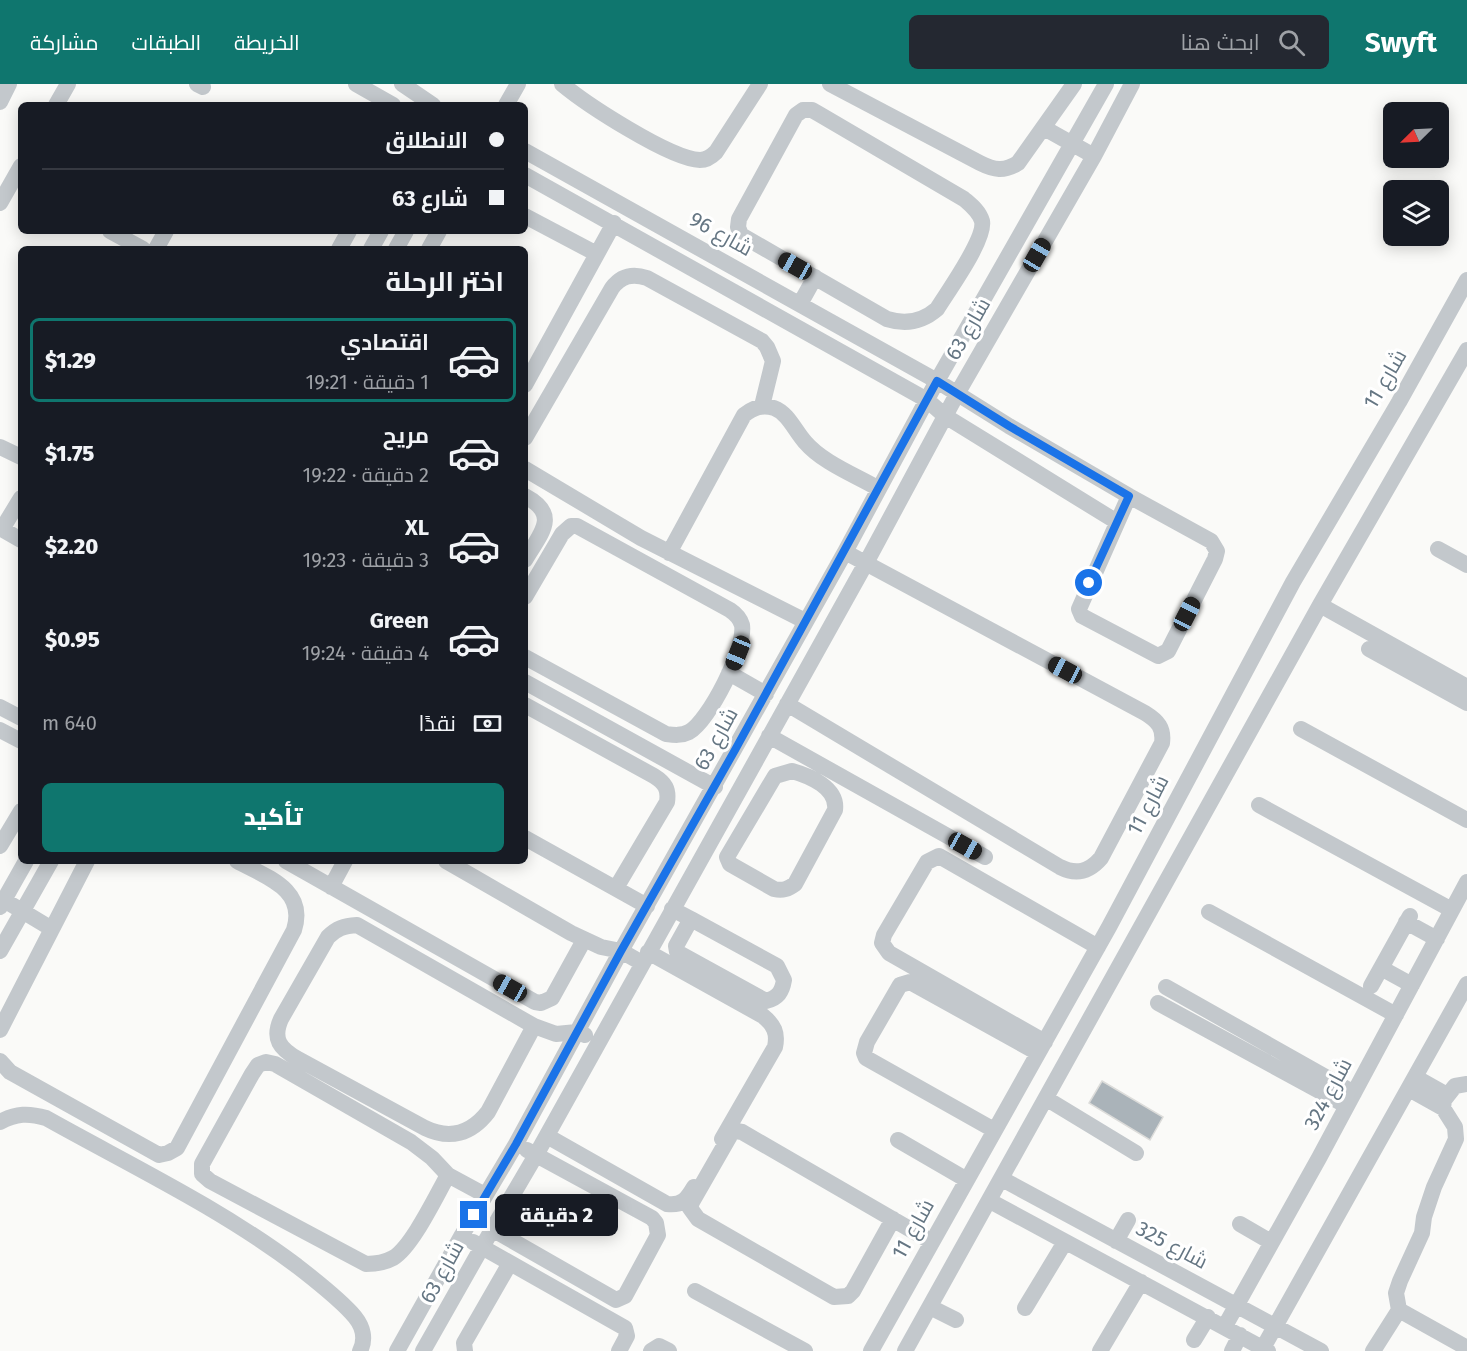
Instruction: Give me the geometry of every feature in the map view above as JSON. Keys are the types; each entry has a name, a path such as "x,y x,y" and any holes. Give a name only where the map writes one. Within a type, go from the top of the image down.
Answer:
{"street":[{"path":"0,102 9,84"},
{"path":"58,102 68,84"},
{"path":"356,84 388,102"},
{"path":"402,84 429,102"},
{"path":"508,102 518,84"},
{"path":"562,84 644,138 668,150 699,160 716,152 760,84"},
{"path":"830,84 980,163 999,170 1009,169 1018,164 1074,84"},
{"name":"شارع 63","path":"397,1351 516,1144 621,951 845,552 937,381 1106,84"},
{"name":"شارع 63","path":"423,1351 547,1136 866,563 957,394 1094,156 1132,84"},
{"path":"803,110 812,110 964,199 978,212 981,220 981,237 937,309 922,319 904,323 887,319 815,277 748,240 741,235 738,227 739,219 796,115 803,110"},
{"path":"1044,128 1094,156"},
{"name":"شارع 96","path":"528,153 937,381 1009,426 1211,542 1217,551 1215,559 1168,651 1162,655 1155,655 1082,616 1079,612 1079,606 1117,522 945,416 927,400 528,177"},
{"path":"0,203 18,176"},
{"path":"528,218 597,254"},
{"path":"528,372 532,355 597,254 614,223"},
{"path":"116,234 138,246"},
{"path":"528,433 612,288 623,278 631,275 647,278 762,341 773,361 762,406"},
{"path":"800,304 815,277"},
{"name":"شارع 11","path":"871,1351 1098,947 1293,582 1399,402 1467,280"},
{"path":"906,1351 1320,605 1467,350"},
{"path":"669,553 744,415 752,408 762,406 774,408 785,415 813,452 879,489"},
{"path":"997,449 1009,426"},
{"path":"0,447 18,456"},
{"path":"528,471 669,553 805,621"},
{"path":"1117,522 1129,496"},
{"path":"528,498 541,507 545,515 545,524 528,555"},
{"path":"18,503 1,529 18,538"},
{"path":"528,592 562,534 566,529 577,526 737,615 741,622 741,642 729,674 696,727 682,735 666,734 528,659"},
{"path":"1438,549 1467,565"},
{"path":"787,704 1068,871 1087,870 1101,858 1162,744 1162,729 1145,713 845,552"},
{"path":"1320,605 1467,687"},
{"path":"1369,649 1467,703"},
{"path":"787,654 807,666"},
{"path":"729,674 766,694"},
{"path":"528,684 715,787"},
{"path":"0,707 18,716"},
{"path":"528,707 654,776 666,787 667,802 616,888"},
{"path":"1301,729 1467,819"},
{"path":"0,730 18,739"},
{"path":"769,736 985,857"},
{"path":"754,763 775,776"},
{"path":"783,772 801,774 829,790 836,802 795,884 785,890 774,889 730,864 727,859 775,776 783,772"},
{"path":"1259,805 1452,910"},
{"path":"0,846 18,816"},
{"path":"685,838 729,854"},
{"path":"528,840 647,906"},
{"path":"1041,1047 889,953 882,943 884,935 927,862 939,856 1098,947"},
{"path":"24,864 2,904 21,911 52,929"},
{"path":"0,951 49,864"},
{"path":"0,1030 85,864"},
{"path":"0,1061 10,1072 159,1155 168,1154 177,1148 298,919 291,896 283,886 243,864"},
{"path":"291,864 535,1002 541,1003 552,998 584,939"},
{"path":"331,887 343,864"},
{"path":"451,864 584,939 601,947 645,957 763,1016 775,1029 777,1038 775,1047 690,1194 680,1204 667,1204 547,1136"},
{"name":"شارع 324","path":"1224,1326 1350,1100 1467,882"},
{"path":"672,909 691,919 777,966 784,980 779,994 766,1001 677,952 676,946 691,919"},
{"path":"1209,912 1396,1015"},
{"path":"1371,986 1408,919 1437,939"},
{"path":"534,1026 488,1112 480,1122 465,1131 448,1135 425,1128 288,1053 281,1047 277,1038 280,1019 328,937 336,930 357,925 534,1026 556,1034 578,1032 598,1042"},
{"path":"1381,968 1412,985"},
{"path":"994,1130 866,1058 864,1047 900,985 910,982 1041,1047"},
{"path":"990,1201 1208,1317 1265,1350 1275,1326 1467,984"},
{"path":"1166,987 1350,1100"},
{"path":"1158,1003 1350,1100"},
{"path":"448,1175 402,1251 385,1262 366,1264 210,1181 202,1174 201,1169 255,1069 266,1062 275,1064 411,1142 432,1158 448,1175 485,1195"},
{"path":"1373,1351 1399,1310 1396,1293 1400,1281 1422,1233 1424,1217 1434,1187 1456,1139 1455,1127 1445,1101 1412,1083"},
{"path":"1445,1101 1455,1086 1467,1084"},
{"path":"1047,1099 1136,1153"},
{"path":"0,1122 16,1115 31,1114 46,1118 225,1218 298,1267 354,1316 363,1331 364,1339 360,1351"},
{"path":"893,1219 853,1291 841,1298 834,1298 698,1219 690,1208 727,1139 736,1131 747,1135 893,1219 932,1242"},
{"path":"898,1140 967,1180"},
{"path":"492,1229 613,1299 625,1296 658,1235 656,1223 647,1215 516,1144"},
{"name":"شارع 325","path":"1002,1179 1321,1351"},
{"path":"1116,1241 1128,1220"},
{"path":"1240,1224 1271,1242"},
{"path":"462,1236 625,1328 627,1336 619,1351"},
{"path":"1025,1308 1065,1242"},
{"path":"465,1351 464,1343 467,1337 510,1263"},
{"path":"1134,1314 1146,1284"},
{"path":"1100,1351 1146,1284"},
{"path":"695,1291 805,1351"},
{"path":"930,1307 956,1320"},
{"path":"1399,1310 1467,1348"},
{"path":"1194,1340 1208,1317"},
{"path":"1232,1351 1240,1335"},
{"path":"651,1351 654,1347 659,1346 669,1351"}],"building":[{"path":"1102,1081 1163,1117 1150,1140 1089,1103"}],"route":[{"path":"474,1215 516,1144 621,951 845,552 937,381 1129,496 1089,583"}]}
